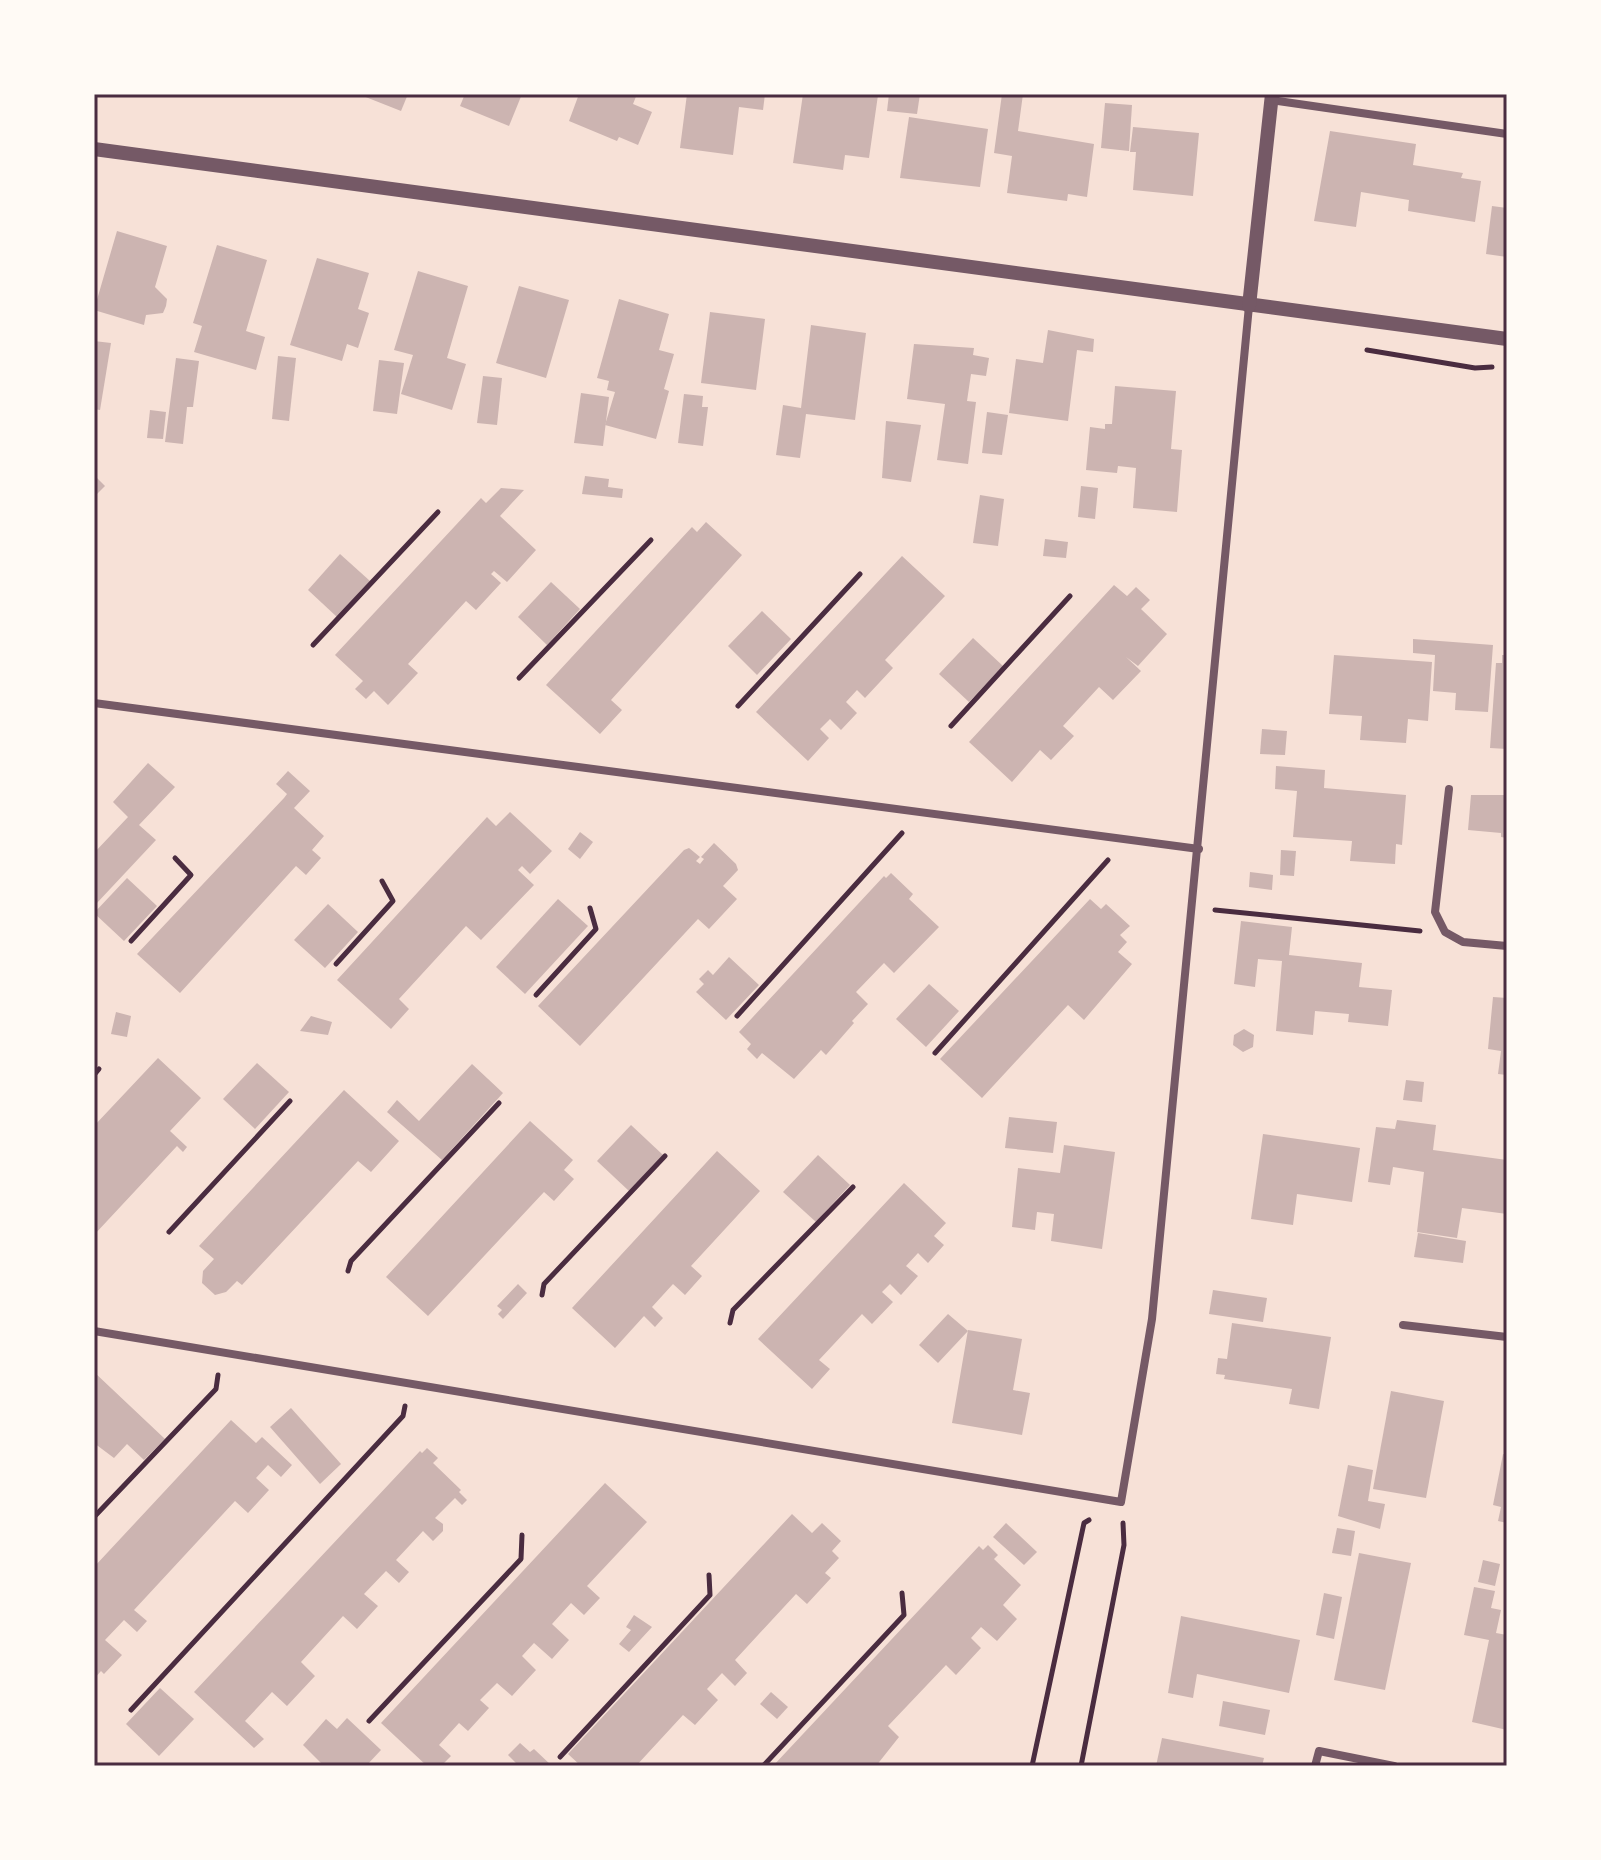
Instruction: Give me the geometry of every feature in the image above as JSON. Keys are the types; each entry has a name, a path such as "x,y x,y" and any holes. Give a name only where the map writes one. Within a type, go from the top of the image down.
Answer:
{"street":[{"path":"94,1331 1121,1502 1152,1319 1271,97 1507,134"},
{"path":"94,149 1507,339"},
{"path":"94,703 1199,849"},
{"path":"1449,789 1435,912 1445,932 1463,942 1507,946"},
{"path":"1403,1325 1507,1337"},
{"path":"1315,1766 1319,1751 1394,1766"}],"path":[{"path":"313,645 438,512"},
{"path":"519,678 651,540"},
{"path":"738,706 860,574"},
{"path":"951,726 1070,596"},
{"path":"737,1016 921,812"},
{"path":"935,1053 1126,840"},
{"path":"131,941 191,875 175,858"},
{"path":"336,964 393,901 382,881"},
{"path":"1194,907 1445,932"},
{"path":"536,995 596,929 590,908"},
{"path":"94,1075 99,1069"},
{"path":"169,1232 290,1101"},
{"path":"348,1271 351,1261 499,1103"},
{"path":"542,1295 544,1284 665,1156"},
{"path":"730,1323 733,1310 853,1187"},
{"path":"94,1517 216,1389 220,1351"},
{"path":"131,1710 403,1416 410,1382"},
{"path":"1032,1766 1084,1523 1121,1502 1124,1545 1081,1766"},
{"path":"369,1721 521,1559 522,1535"},
{"path":"560,1757 710,1595 709,1575"},
{"path":"763,1766 904,1615 902,1593"}],"building":[{"path":"358,94 408,94 401,111"},
{"path":"465,94 522,94 509,126 460,106"},
{"path":"579,94 637,94 633,104 652,112 638,145 619,137 617,141 569,121"},
{"path":"687,94 765,94 763,110 739,107 733,155 680,148"},
{"path":"803,94 878,95 869,158 845,155 843,170 793,163"},
{"path":"889,94 920,94 917,114 887,111"},
{"path":"1002,94 1023,94 1018,131 1094,144 1087,197 1068,194 1067,201 1007,193 1012,156 994,153"},
{"path":"1105,103 1132,105 1129,151 1101,148"},
{"path":"909,117 988,129 980,187 900,178"},
{"path":"1133,127 1199,133 1193,196 1133,190 1136,152 1130,152"},
{"path":"1330,131 1416,144 1413,165 1463,173 1461,178 1481,181 1475,222 1408,211 1409,200 1361,192 1356,227 1314,221"},
{"path":"1492,206 1507,208 1507,257 1486,254"},
{"path":"117,231 167,246 155,287 167,299 166,306 163,313 146,315 144,325 94,310"},
{"path":"217,245 267,260 246,331 265,337 256,370 194,352 202,326 193,323"},
{"path":"317,258 369,273 358,309 369,313 358,348 347,344 342,361 290,345"},
{"path":"418,271 468,286 447,358 466,364 452,410 401,394 413,355 394,350"},
{"path":"519,286 569,300 546,378 496,363"},
{"path":"619,299 669,314 659,350 674,354 664,389 669,391 656,439 605,425 615,392 607,390 609,381 597,378"},
{"path":"710,312 765,319 756,390 701,383"},
{"path":"811,325 866,333 855,420 806,414 800,458 776,455 783,405 801,408"},
{"path":"1048,330 1094,339 1093,352 1077,350 1068,421 1009,413 1016,359 1043,363"},
{"path":"94,341 111,343 100,410 94,409"},
{"path":"914,344 974,348 973,355 989,358 986,376 971,374 967,401 976,402 968,464 937,460 945,404 907,399"},
{"path":"278,356 296,358 289,421 272,419"},
{"path":"176,358 199,361 193,407 187,407 183,444 165,442"},
{"path":"379,360 404,363 397,414 373,411"},
{"path":"483,376 502,378 497,425 477,423"},
{"path":"1115,386 1176,391 1171,449 1182,450 1177,512 1133,508 1136,468 1118,466 1117,473 1086,470 1090,427 1105,429 1105,424 1112,424"},
{"path":"581,393 609,397 603,446 574,443"},
{"path":"684,394 703,396 702,407 708,407 703,446 678,443"},
{"path":"150,410 166,412 163,439 147,438"},
{"path":"987,412 1008,415 1002,455 982,453"},
{"path":"886,421 921,425 911,482 882,478"},
{"path":"94,475 105,486 94,497"},
{"path":"585,476 609,479 608,487 623,489 622,498 582,494"},
{"path":"1081,486 1098,488 1095,519 1078,517"},
{"path":"501,488 524,490 500,516 536,550 507,582 494,571 491,574 501,583 476,610 466,601 408,664 418,673 388,705 374,691 366,699 355,689 363,681 335,655 481,498 486,503"},
{"path":"980,495 1004,499 998,546 973,543"},
{"path":"706,522 742,555 611,700 622,710 600,734 546,685 692,527 697,532"},
{"path":"1045,539 1068,542 1066,558 1043,556"},
{"path":"340,554 370,581 337,617 308,590"},
{"path":"902,556 945,596 885,660 893,668 865,698 857,690 846,702 857,713 841,730 830,719 820,729 829,738 808,761 756,712"},
{"path":"551,582 580,609 547,645 518,617"},
{"path":"1114,585 1127,596 1136,587 1150,600 1141,609 1167,634 1138,666 1126,657 1141,671 1113,700 1099,687 1063,726 1074,736 1051,760 1040,750 1012,782 969,742"},
{"path":"762,611 791,639 757,675 728,646"},
{"path":"973,638 1003,666 969,702 939,674"},
{"path":"1413,639 1493,645 1488,712 1455,710 1456,693 1433,691 1435,655 1413,653"},
{"path":"1334,655 1432,662 1428,721 1408,719 1406,743 1360,740 1362,716 1329,714"},
{"path":"1502,655 1507,655 1507,749 1490,748 1496,663 1502,663"},
{"path":"1262,729 1287,731 1285,755 1260,754"},
{"path":"148,763 175,787 139,825 156,840 96,904 94,853 128,817 113,802"},
{"path":"1276,766 1325,770 1324,788 1406,795 1402,845 1396,844 1395,864 1350,861 1352,841 1293,837 1297,791 1275,789"},
{"path":"288,771 310,791 294,808 324,836 312,850 321,858 306,875 296,866 180,993 137,954 284,798 287,794 276,784"},
{"path":"1471,795 1507,795 1507,838 1501,837 1501,833 1468,830"},
{"path":"510,812 552,851 530,874 522,866 518,870 534,885 481,940 466,926 399,999 409,1009 391,1029 337,980 487,817 496,826"},
{"path":"580,832 593,842 580,859 568,849"},
{"path":"714,843 736,864 738,870 723,886 737,899 709,929 698,919 580,1046 538,1006 684,850 689,848 700,857 696,861 700,864 704,859 701,857"},
{"path":"1281,850 1296,851 1294,876 1280,875"},
{"path":"1250,872 1273,875 1272,890 1249,887"},
{"path":"891,873 913,894 909,899 939,927 894,973 884,963 856,992 868,1004 826,1055 821,1050 794,1079 762,1053 757,1059 747,1049 751,1044 739,1032 884,876 886,878"},
{"path":"127,878 157,906 124,941 94,913"},
{"path":"558,899 588,926 525,994 496,967"},
{"path":"1090,899 1101,909 1106,904 1130,926 1120,935 1127,942 1118,952 1132,964 1084,1020 1068,1005 982,1098 940,1059"},
{"path":"328,904 358,932 325,968 294,940"},
{"path":"1241,921 1292,927 1289,955 1362,963 1359,987 1392,990 1388,1026 1348,1022 1349,1014 1315,1011 1313,1035 1276,1031 1282,961 1258,959 1255,987 1234,984"},
{"path":"729,957 759,985 726,1020 696,992 704,984 699,979 708,970 713,975"},
{"path":"929,984 959,1011 926,1047 896,1019"},
{"path":"1493,997 1507,998 1507,1075 1498,1074 1501,1051 1488,1049"},
{"path":"116,1012 131,1016 127,1037 111,1034"},
{"path":"311,1016 332,1022 328,1035 300,1031"},
{"path":"1244,1029 1254,1035 1253,1047 1243,1052 1233,1045 1234,1035"},
{"path":"158,1058 201,1098 170,1131 187,1147 183,1152 177,1146 94,1235 94,1126"},
{"path":"257,1063 289,1092 255,1129 223,1099"},
{"path":"472,1064 503,1093 442,1160 387,1112 397,1100 419,1121"},
{"path":"1406,1080 1424,1082 1422,1102 1403,1100"},
{"path":"344,1090 399,1141 371,1172 358,1161 242,1285 237,1281 226,1292 215,1295 202,1283 203,1271 214,1259 199,1246"},
{"path":"1009,1117 1057,1122 1053,1153 1005,1148"},
{"path":"1397,1120 1436,1125 1433,1150 1507,1160 1507,1214 1462,1208 1457,1238 1417,1232 1424,1172 1393,1167 1390,1185 1368,1182 1376,1127 1395,1129"},
{"path":"530,1121 573,1160 564,1170 574,1179 554,1201 544,1192 428,1316 386,1277"},
{"path":"631,1125 663,1155 629,1191 597,1161"},
{"path":"1263,1134 1360,1148 1352,1202 1297,1194 1293,1225 1251,1219"},
{"path":"1064,1145 1115,1152 1102,1249 1051,1241 1054,1214 1037,1212 1035,1230 1012,1227 1018,1168 1060,1173"},
{"path":"717,1151 760,1191 691,1266 702,1276 685,1295 673,1284 652,1307 663,1318 655,1327 644,1316 615,1348 572,1308"},
{"path":"818,1155 850,1185 816,1222 783,1192"},
{"path":"904,1183 946,1223 934,1236 944,1245 928,1263 918,1253 906,1266 918,1276 901,1295 890,1284 882,1292 893,1302 872,1324 862,1314 819,1360 830,1369 812,1389 758,1339"},
{"path":"1418,1233 1466,1241 1463,1263 1414,1257"},
{"path":"518,1284 527,1293 503,1319 498,1314 502,1310 497,1306"},
{"path":"1213,1290 1267,1298 1263,1322 1209,1314"},
{"path":"948,1314 968,1331 938,1363 919,1345"},
{"path":"1232,1323 1331,1337 1319,1409 1289,1404 1292,1389 1224,1379 1225,1375 1216,1374 1218,1358 1227,1359"},
{"path":"968,1330 1022,1339 1013,1390 1030,1393 1022,1435 952,1423"},
{"path":"94,1372 165,1439 144,1460 127,1444 114,1458 94,1443"},
{"path":"1391,1391 1444,1401 1426,1498 1373,1489"},
{"path":"291,1408 341,1464 320,1484 270,1427"},
{"path":"231,1420 256,1443 262,1437 292,1465 281,1477 268,1465 256,1478 269,1490 248,1513 235,1501 134,1610 147,1621 137,1632 124,1620 105,1640 122,1655 104,1674 101,1671 94,1679 94,1567"},
{"path":"427,1448 438,1458 433,1463 467,1500 462,1505 455,1498 435,1518 443,1524 443,1531 433,1541 423,1531 396,1560 409,1572 399,1583 386,1571 364,1594 378,1606 357,1629 343,1616 301,1662 315,1676 287,1706 272,1692 245,1721 264,1739 254,1748 194,1692 420,1451 422,1453"},
{"path":"1503,1454 1507,1455 1507,1523 1498,1521 1501,1507 1493,1505"},
{"path":"1348,1465 1373,1470 1368,1501 1385,1504 1380,1529 1338,1516"},
{"path":"605,1483 647,1522 587,1586 600,1598 584,1615 571,1603 552,1624 569,1640 552,1659 534,1643 522,1656 536,1670 512,1696 497,1683 480,1700 489,1708 468,1731 459,1723 439,1745 451,1756 441,1766 427,1766 381,1723"},
{"path":"792,1514 812,1533 822,1523 841,1541 832,1551 839,1558 825,1573 831,1578 807,1604 796,1594 735,1660 747,1673 735,1686 722,1673 707,1689 718,1700 695,1725 683,1715 636,1766 581,1766 568,1754"},
{"path":"1006,1523 1037,1552 1024,1565 993,1537"},
{"path":"1337,1528 1355,1531 1351,1556 1332,1553"},
{"path":"988,1545 998,1555 994,1559 1021,1585 1003,1605 1017,1619 997,1641 981,1627 971,1638 981,1648 956,1675 946,1665 888,1726 899,1737 876,1766 773,1766 979,1546 983,1550"},
{"path":"1359,1553 1411,1563 1385,1690 1334,1680"},
{"path":"1483,1560 1500,1564 1495,1586 1478,1582"},
{"path":"1474,1587 1495,1591 1491,1608 1501,1610 1496,1633 1507,1635 1507,1730 1472,1722 1489,1640 1464,1635"},
{"path":"1324,1593 1342,1597 1334,1639 1316,1635"},
{"path":"634,1615 652,1627 629,1652 619,1644 631,1630 626,1627"},
{"path":"1181,1616 1300,1640 1289,1693 1197,1674 1193,1698 1168,1693"},
{"path":"160,1688 194,1719 159,1756 126,1724"},
{"path":"771,1692 788,1707 777,1719 760,1704"},
{"path":"1223,1701 1270,1710 1265,1735 1219,1726"},
{"path":"347,1718 381,1750 366,1766 324,1766 303,1745 326,1719 337,1729"},
{"path":"1162,1738 1264,1758 1262,1766 1156,1766"},
{"path":"520,1743 530,1752 534,1749 552,1766 519,1766 508,1755"}]}
